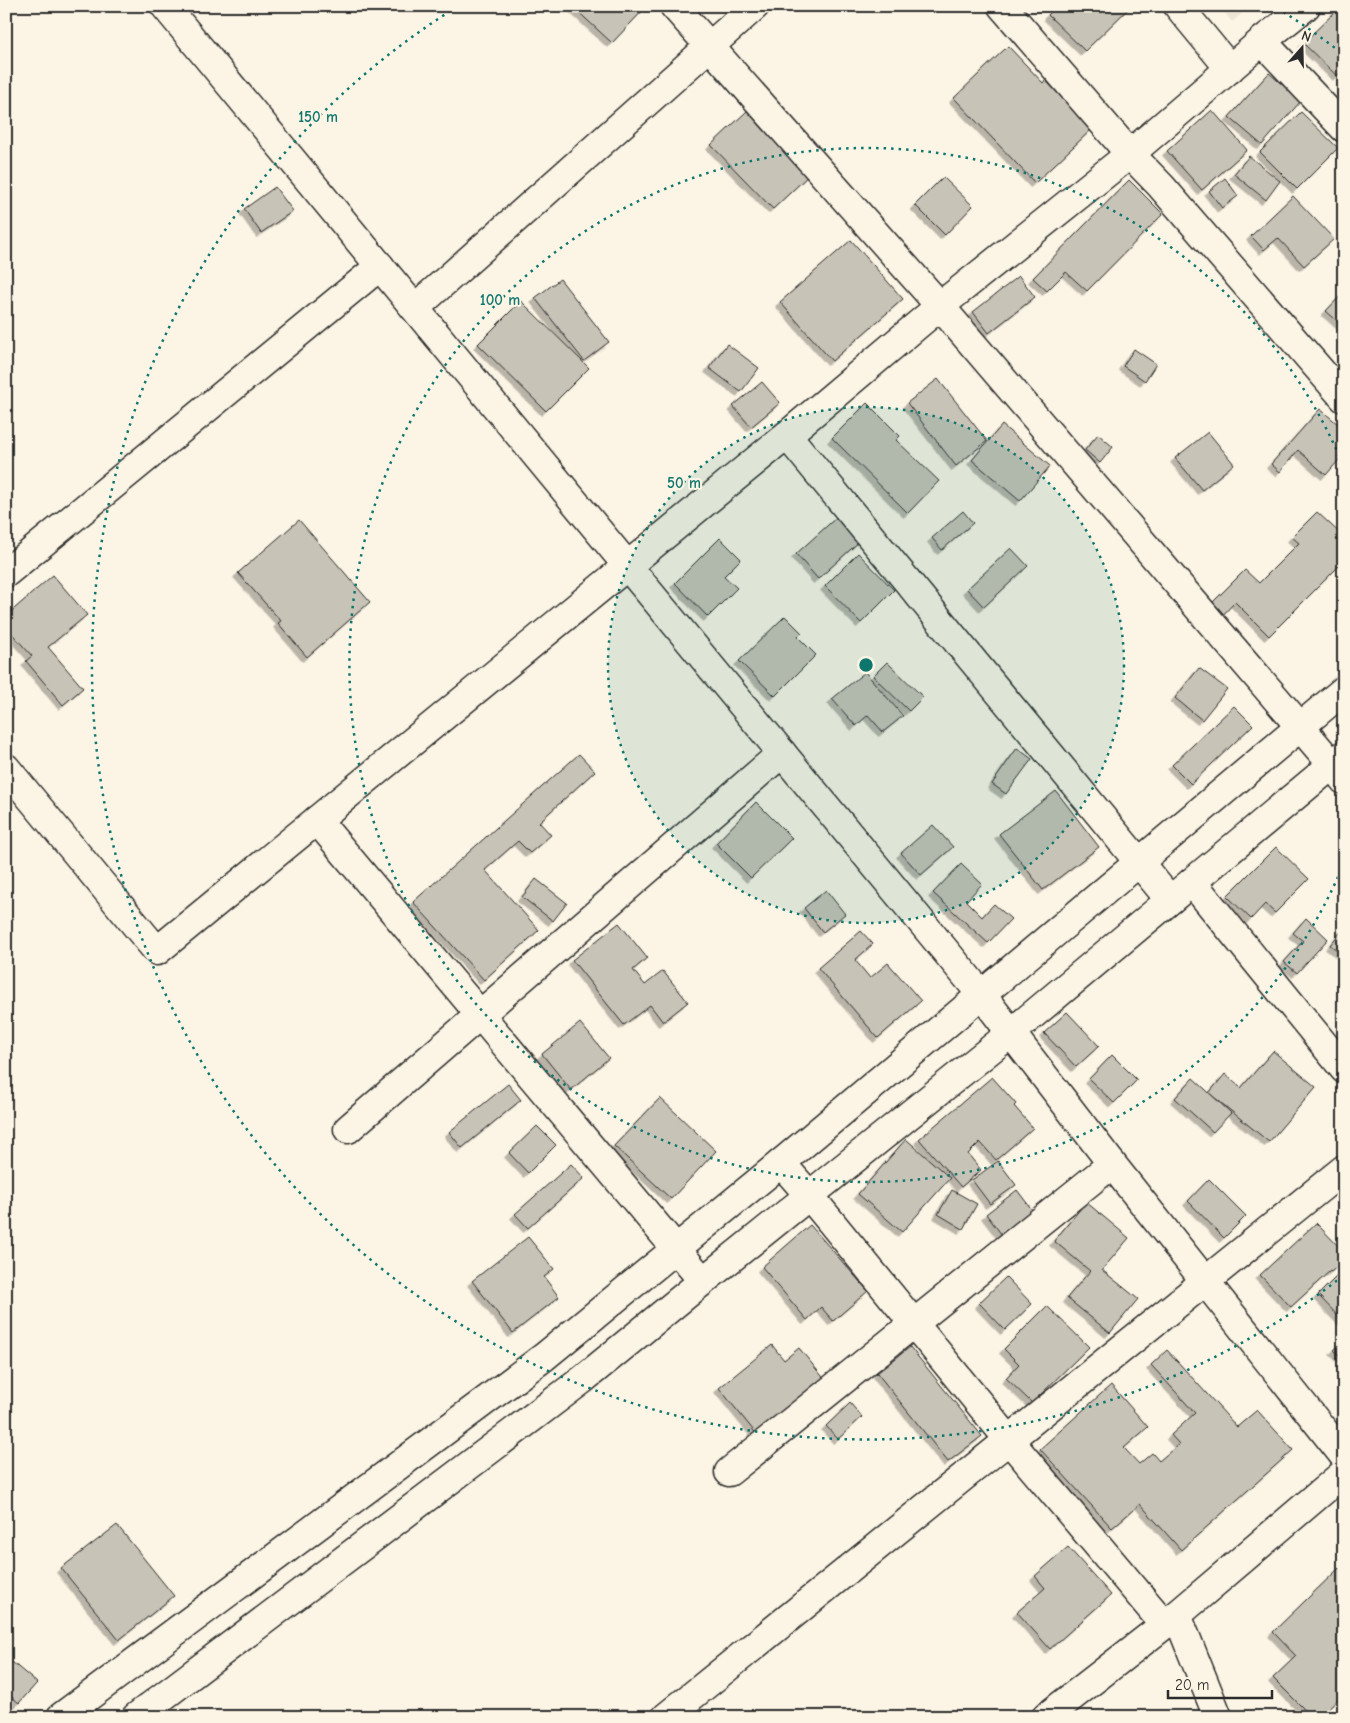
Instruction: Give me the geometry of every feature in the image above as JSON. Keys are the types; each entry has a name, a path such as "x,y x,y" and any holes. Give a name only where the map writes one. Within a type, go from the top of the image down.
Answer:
{"street":[{"path":"165,6 982,994 1112,1164 1344,1456"},
{"path":"136,1717 582,1380 1011,1033 1192,882 1340,766 1299,726 940,306 674,6"},
{"path":"414,308 755,6"},
{"path":"1002,6 1344,398"},
{"path":"1178,6 1230,69"},
{"path":"6,768 157,951 628,566 940,306 1130,154 1262,41 1306,6"},
{"path":"1262,41 1344,128"},
{"path":"6,573 380,266"},
{"path":"787,435 1170,900"},
{"path":"61,1717 544,1357 781,1163 1344,690"},
{"path":"348,1128 782,753"},
{"path":"317,820 703,1281"},
{"path":"1192,882 1344,1069"},
{"path":"781,1163 1009,1440 1171,1620 1218,1717"},
{"path":"729,1472 1112,1164"},
{"path":"666,1717 1344,1170"},
{"path":"1046,1717 1171,1620 1344,1472"}],"shaded area":[{"path":"1219,6 1251,6 1232,22"}],"building":[{"path":"572,6 647,6 612,43"},
{"path":"1057,6 1131,6 1085,51 1048,15"},
{"path":"1338,9 1344,15 1344,69 1337,76 1303,43"},
{"path":"1008,46 1043,83 1045,80 1092,129 1035,183 954,98"},
{"path":"1269,73 1301,101 1262,145 1229,117"},
{"path":"1212,110 1247,150 1202,190 1167,151"},
{"path":"747,111 809,175 773,209 711,145"},
{"path":"1301,112 1338,148 1297,189 1260,152"},
{"path":"1249,156 1280,181 1266,200 1234,174"},
{"path":"943,177 973,206 945,235 915,205"},
{"path":"1225,178 1238,196 1222,208 1209,191"},
{"path":"1129,180 1163,214 1087,291 1066,272 1047,291 1033,278"},
{"path":"275,187 293,211 261,233 244,209"},
{"path":"1293,196 1334,239 1304,266 1278,238 1264,250 1251,236"},
{"path":"851,240 903,299 832,361 780,302"},
{"path":"1019,276 1035,297 989,333 973,312"},
{"path":"560,279 609,342 584,361 535,298"},
{"path":"1344,292 1344,327 1326,311"},
{"path":"521,301 589,368 546,411 478,344"},
{"path":"727,344 759,368 741,392 709,368"},
{"path":"1134,349 1156,364 1145,381 1123,366"},
{"path":"938,379 987,441 956,466 907,403"},
{"path":"762,382 780,403 751,427 733,406"},
{"path":"867,403 900,436 896,440 939,481 908,513 832,438"},
{"path":"1320,409 1344,429 1344,454 1326,475 1298,450 1280,472 1271,464"},
{"path":"1002,425 1050,466 1020,501 972,460"},
{"path":"1208,432 1234,464 1202,490 1175,458"},
{"path":"1098,434 1113,447 1100,463 1085,450"},
{"path":"963,511 973,523 942,550 932,538"},
{"path":"1317,512 1344,537 1344,561 1269,636 1235,602 1221,617 1210,605 1245,570 1259,583 1299,543 1292,537"},
{"path":"839,515 861,540 818,579 796,554"},
{"path":"299,520 370,602 307,657 278,623 281,621 238,573"},
{"path":"720,538 741,559 724,576 737,588 708,617 675,583"},
{"path":"1011,548 1028,566 984,607 967,589"},
{"path":"858,553 894,590 861,623 825,586"},
{"path":"53,575 87,615 48,647 83,688 63,705 26,661 32,656 6,627 6,616"},
{"path":"785,616 802,633 798,637 816,655 775,696 739,661"},
{"path":"887,662 923,697 909,711 873,676"},
{"path":"1199,668 1227,689 1202,720 1175,698"},
{"path":"865,672 903,716 883,732 868,715 856,726 832,699"},
{"path":"1234,706 1253,725 1191,784 1172,765"},
{"path":"1017,748 1032,759 1006,794 992,784"},
{"path":"579,754 595,771 539,822 551,835 530,853 518,841 485,870 539,930 484,980 413,902"},
{"path":"1056,791 1099,847 1043,890 999,834"},
{"path":"756,802 792,838 751,878 716,843"},
{"path":"933,825 953,847 921,875 901,853"},
{"path":"1276,847 1309,879 1275,913 1265,904 1251,919 1227,896"},
{"path":"961,864 982,884 966,901 982,917 994,904 1011,919 988,943 933,893"},
{"path":"536,879 567,903 553,921 522,897"},
{"path":"826,890 845,914 823,932 804,908"},
{"path":"1306,918 1328,939 1297,973 1284,962 1303,941 1293,933"},
{"path":"619,923 647,958 633,970 645,985 663,971 688,1002 663,1022 650,1005 624,1025 572,960"},
{"path":"1344,928 1344,955 1330,945"},
{"path":"861,931 873,944 855,960 870,978 888,963 921,1001 878,1038 818,968"},
{"path":"1067,1012 1099,1046 1076,1067 1044,1033"},
{"path":"580,1023 609,1058 571,1090 542,1054"},
{"path":"1273,1051 1316,1087 1269,1142 1209,1093 1225,1074 1241,1088"},
{"path":"1112,1055 1137,1080 1114,1103 1089,1079"},
{"path":"992,1077 1016,1104 1014,1106 1033,1128 996,1160 980,1142 968,1154 981,1170 961,1187 919,1139"},
{"path":"1193,1078 1231,1113 1213,1132 1175,1098"},
{"path":"508,1084 521,1100 462,1148 449,1132"},
{"path":"660,1098 716,1151 671,1199 614,1146"},
{"path":"537,1126 556,1145 528,1173 509,1153"},
{"path":"906,1139 950,1178 902,1232 858,1194"},
{"path":"998,1161 1016,1185 990,1204 972,1180"},
{"path":"571,1164 584,1178 528,1228 515,1214"},
{"path":"1209,1179 1246,1216 1224,1238 1188,1201"},
{"path":"952,1190 977,1204 963,1229 938,1214"},
{"path":"1017,1190 1033,1211 1002,1235 986,1214"},
{"path":"1086,1202 1129,1238 1102,1270 1138,1299 1110,1333 1067,1298 1090,1271 1054,1241"},
{"path":"1316,1223 1344,1252 1344,1260 1291,1307 1260,1275"},
{"path":"810,1225 868,1291 833,1321 821,1307 807,1320 762,1267"},
{"path":"528,1237 554,1269 544,1277 559,1297 513,1333 472,1281"},
{"path":"1344,1269 1344,1320 1343,1321 1318,1295"},
{"path":"1006,1277 1032,1304 1005,1330 979,1303"},
{"path":"1047,1306 1089,1347 1032,1403 1006,1378 1019,1364 1004,1349"},
{"path":"1344,1341 1344,1360 1334,1350"},
{"path":"772,1345 784,1360 799,1348 826,1381 758,1436 719,1388"},
{"path":"910,1347 982,1436 948,1462 877,1373"},
{"path":"1167,1350 1237,1427 1257,1410 1293,1450 1181,1550 1140,1504 1112,1528 1040,1449 1111,1385 1148,1427 1124,1448 1139,1464 1152,1453 1159,1461 1179,1444 1171,1435 1195,1413 1151,1365"},
{"path":"850,1403 862,1417 838,1439 826,1426"},
{"path":"117,1525 174,1596 119,1640 61,1568"},
{"path":"1068,1547 1111,1595 1050,1649 1017,1612 1045,1588 1035,1576"},
{"path":"1339,1568 1344,1573 1344,1693 1319,1717 1312,1717 1273,1678 1296,1656 1273,1632"},
{"path":"6,1657 37,1683 19,1703 6,1692"}]}
